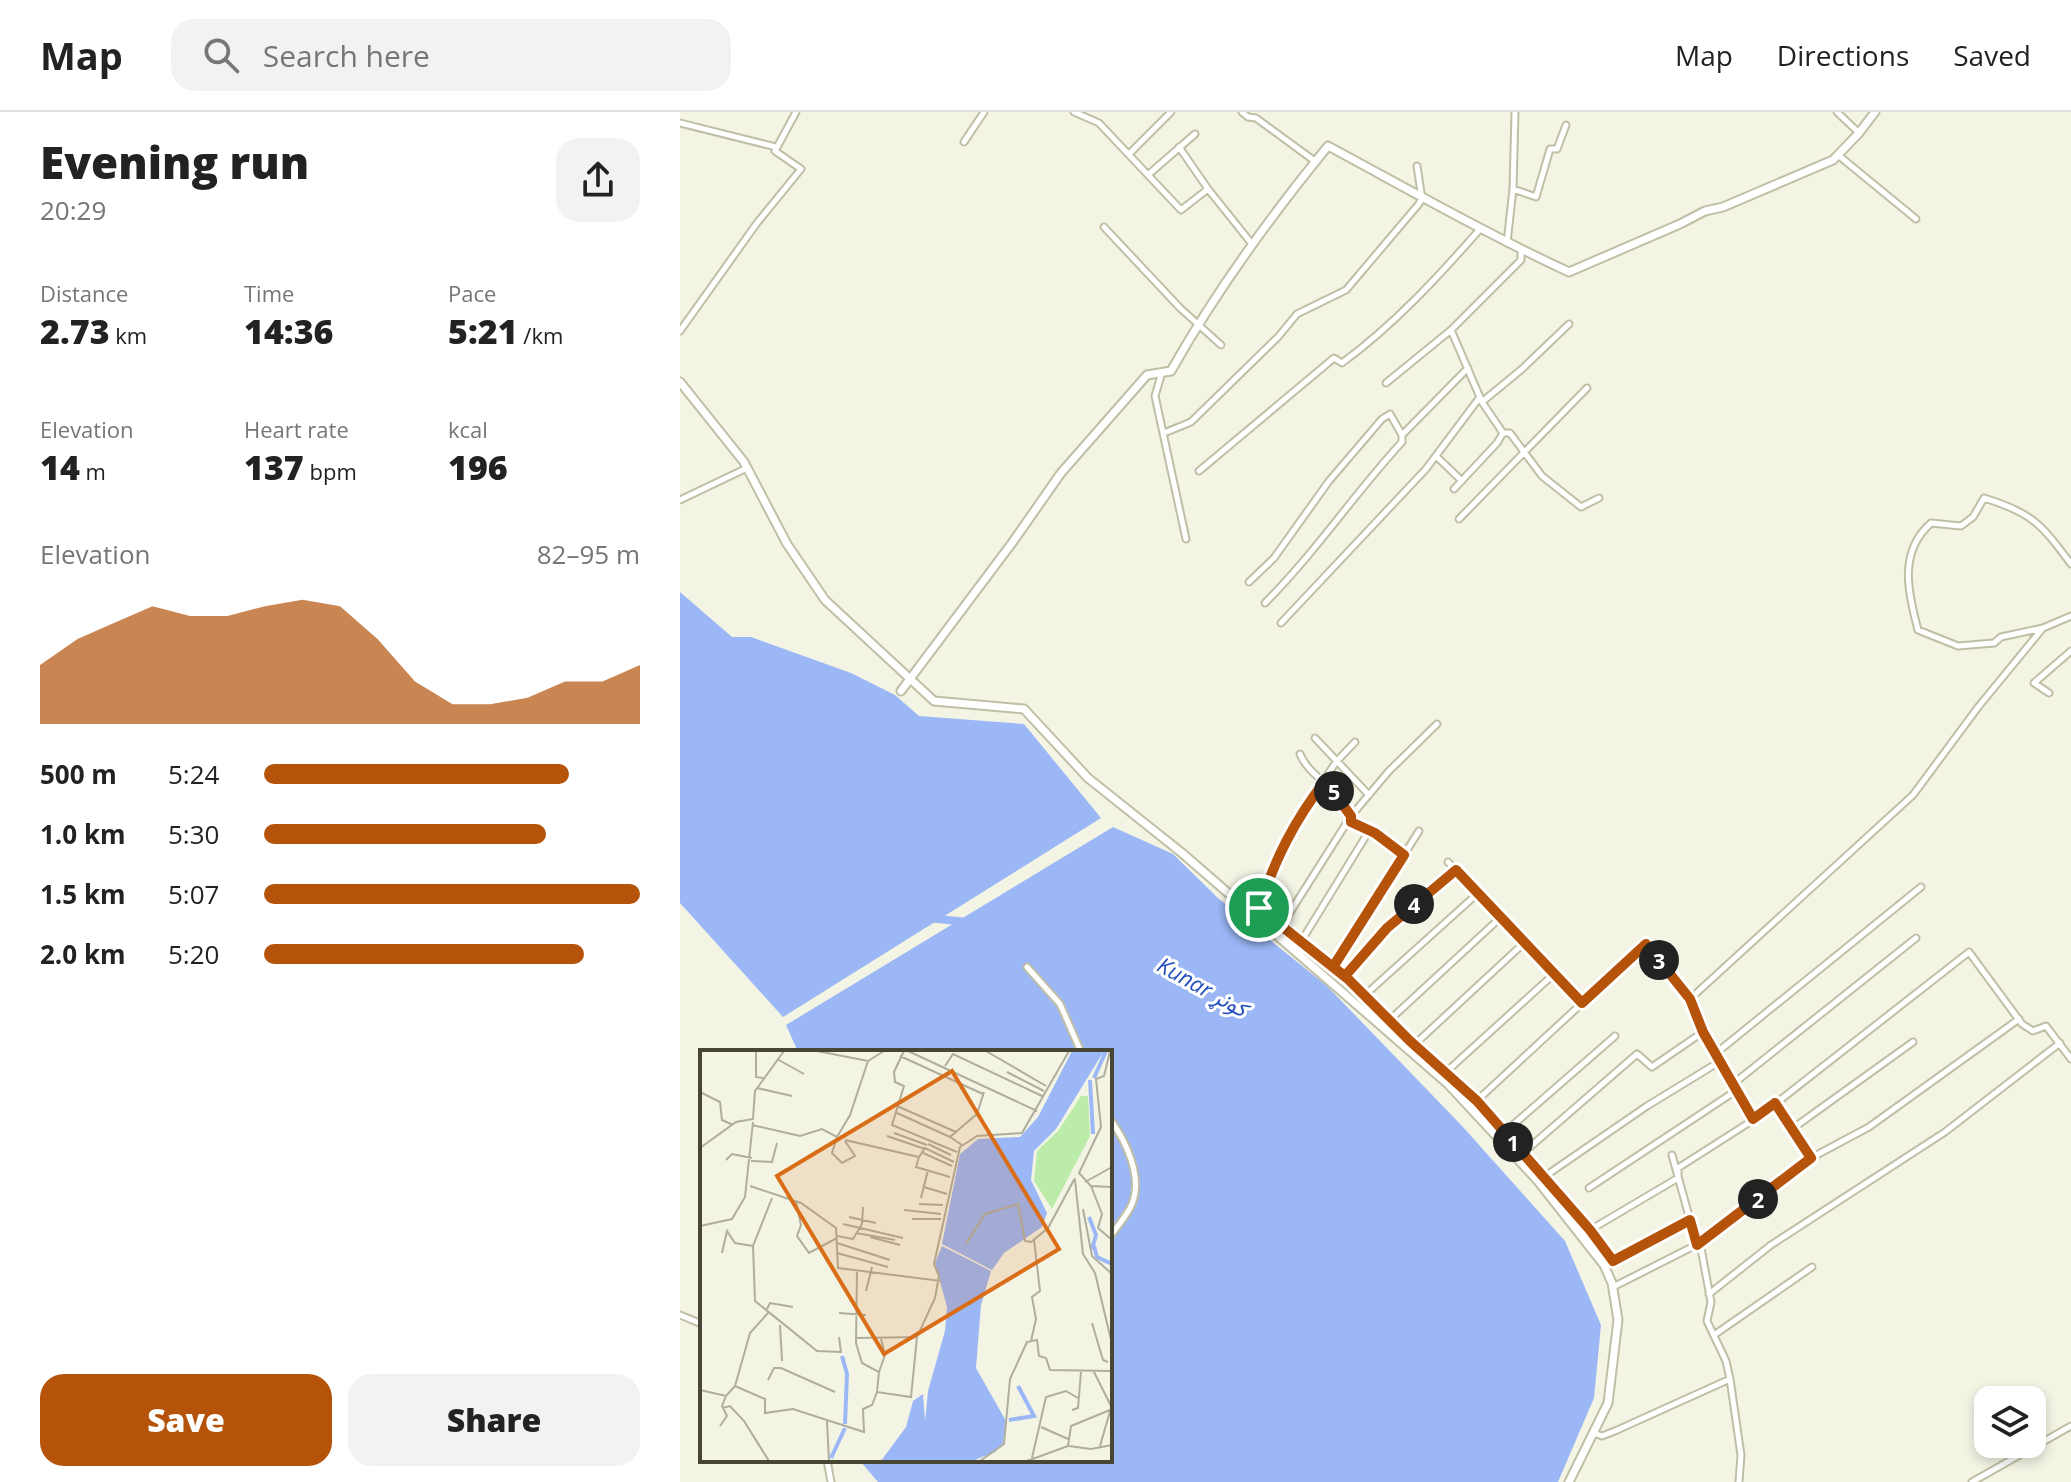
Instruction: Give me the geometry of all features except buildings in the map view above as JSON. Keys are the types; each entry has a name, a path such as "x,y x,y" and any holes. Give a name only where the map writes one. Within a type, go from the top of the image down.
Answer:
{"street":[{"path":"680,331 757,223 801,169 775,151 796,112"},
{"path":"964,142 984,112"},
{"path":"1074,112 1099,123 1181,210 1208,189"},
{"path":"1129,154 1171,112"},
{"path":"1242,112 1256,118 1316,162"},
{"path":"1507,243 1513,189 1515,112"},
{"path":"1837,112 1859,133"},
{"path":"901,691 1061,473 1147,375 1171,371 1197,324 1252,244 1328,146 1422,199 1569,272 1705,211 1723,207 1833,160 1875,112"},
{"path":"680,123 776,147"},
{"path":"1513,189 1536,197 1550,149 1557,149 1566,125"},
{"path":"1149,174 1195,134"},
{"path":"1179,147 1252,244"},
{"path":"1838,155 1916,219"},
{"path":"1164,433 1191,422 1278,337 1297,314 1346,290 1422,199 1417,166"},
{"path":"1104,227 1221,345"},
{"path":"1199,471 1334,358 1342,363 1367,344 1421,297 1482,227"},
{"path":"1386,383 1451,330 1521,260 1521,250"},
{"path":"1281,623 1436,456 1481,399 1522,369 1569,324"},
{"path":"1451,330 1481,399 1503,433"},
{"path":"1402,435 1468,368"},
{"path":"1162,372 1155,396 1186,539"},
{"path":"680,382 748,468 787,544 825,600 934,701 1024,709 1088,778 1182,853 1448,1084 1590,1230 1608,1263 1618,1320 1608,1403 1569,1482"},
{"path":"1459,519 1587,388"},
{"path":"1249,582 1274,558 1329,481 1382,419 1390,414 1402,435 1402,442 1349,501 1294,574 1265,603"},
{"path":"1503,433 1510,433 1542,476 1581,507 1599,498"},
{"path":"1454,489 1503,433"},
{"path":"1436,456 1462,481"},
{"path":"680,500 748,468"},
{"path":"2071,564 2044,527 2012,506 1984,498 1973,517 1961,526 1931,523 1921,532 1912,546 1908,569 1909,597 1918,630 1958,646 1994,643 2001,637 2043,628 2071,616"},
{"path":"1690,999 1913,795 1979,706 2043,628"},
{"path":"2049,693 2034,683 2071,651"},
{"path":"1282,925 1351,816 1437,724"},
{"path":"1315,738 1369,795"},
{"path":"1259,908 1275,861 1298,819 1336,762 1355,742"},
{"path":"1300,754 1304,763 1325,781 1351,816 1351,822 1375,833 1404,855"},
{"path":"1302,940 1369,831"},
{"path":"1333,967 1419,831"},
{"path":"1448,862 1582,1003"},
{"path":"1345,976 1387,928 1456,870"},
{"path":"1715,1054 1921,887"},
{"path":"1365,995 1477,894"},
{"path":"1248,910 1253,906 1259,908 1302,940 1345,976 1414,1045 1477,1101 1523,1153 1608,1263"},
{"path":"1382,1027 1500,918"},
{"path":"1589,1188 1735,1087 1916,938"},
{"path":"1414,1045 1524,943"},
{"path":"1470,1107 1646,944 1690,999 1703,1032 1753,1119"},
{"path":"1678,1178 1678,1168 1775,1103 1968,953 2019,1019 2031,1031 2046,1026 2071,1059"},
{"path":"1027,967 1060,1004 1080,1050"},
{"path":"1445,1073 1554,974"},
{"path":"1613,1287 1699,1244 1811,1158 1869,1127 2019,1019"},
{"path":"1523,1153 1637,1054 1652,1067 1703,1032"},
{"path":"1505,1132 1615,1036"},
{"path":"1792,1129 1913,1042"},
{"path":"1709,1294 1771,1245 1945,1132 2060,1043"},
{"path":"1541,1179 1647,1106 1719,1062"},
{"path":"1775,1103 1811,1158"},
{"path":"1112,1122 1128,1149 1136,1181 1133,1202 1112,1234"},
{"path":"1672,1155 1699,1244 1709,1294 1707,1321 1726,1361 1730,1379 1741,1455 1739,1482"},
{"path":"1590,1230 1678,1178"},
{"path":"1608,1263 1690,1220"},
{"path":"1714,1335 1812,1267"},
{"path":"680,1315 700,1323"},
{"path":"1594,1433 1602,1436 1615,1431 1730,1379"},
{"path":"1972,1482 2071,1426"},
{"path":"827,1462 831,1482"}],"water":[{"path":"680,592 732,637 751,637 851,673 895,695 919,716 1024,724 1101,818 783,1017 680,903"},
{"path":"1113,827 1173,854 1218,898 1327,986 1463,1127 1565,1241 1601,1325 1594,1398 1558,1482 878,1482 861,1462 1112,1462 1112,1050 797,1050 786,1025"}],"waterway":[{"name":"Kunar کونړ","path":"928,918 967,922"}],"route":[{"path":"1259,908 1275,861 1298,819 1325,781 1351,816 1351,822 1375,833 1404,855 1333,967 1345,976 1387,928 1456,870 1582,1003 1646,944 1690,999 1703,1032 1753,1119 1775,1103 1811,1158 1697,1245 1690,1220 1613,1261 1590,1230 1477,1101 1410,1041 1345,976 1333,967 1302,940 1259,908"}]}
